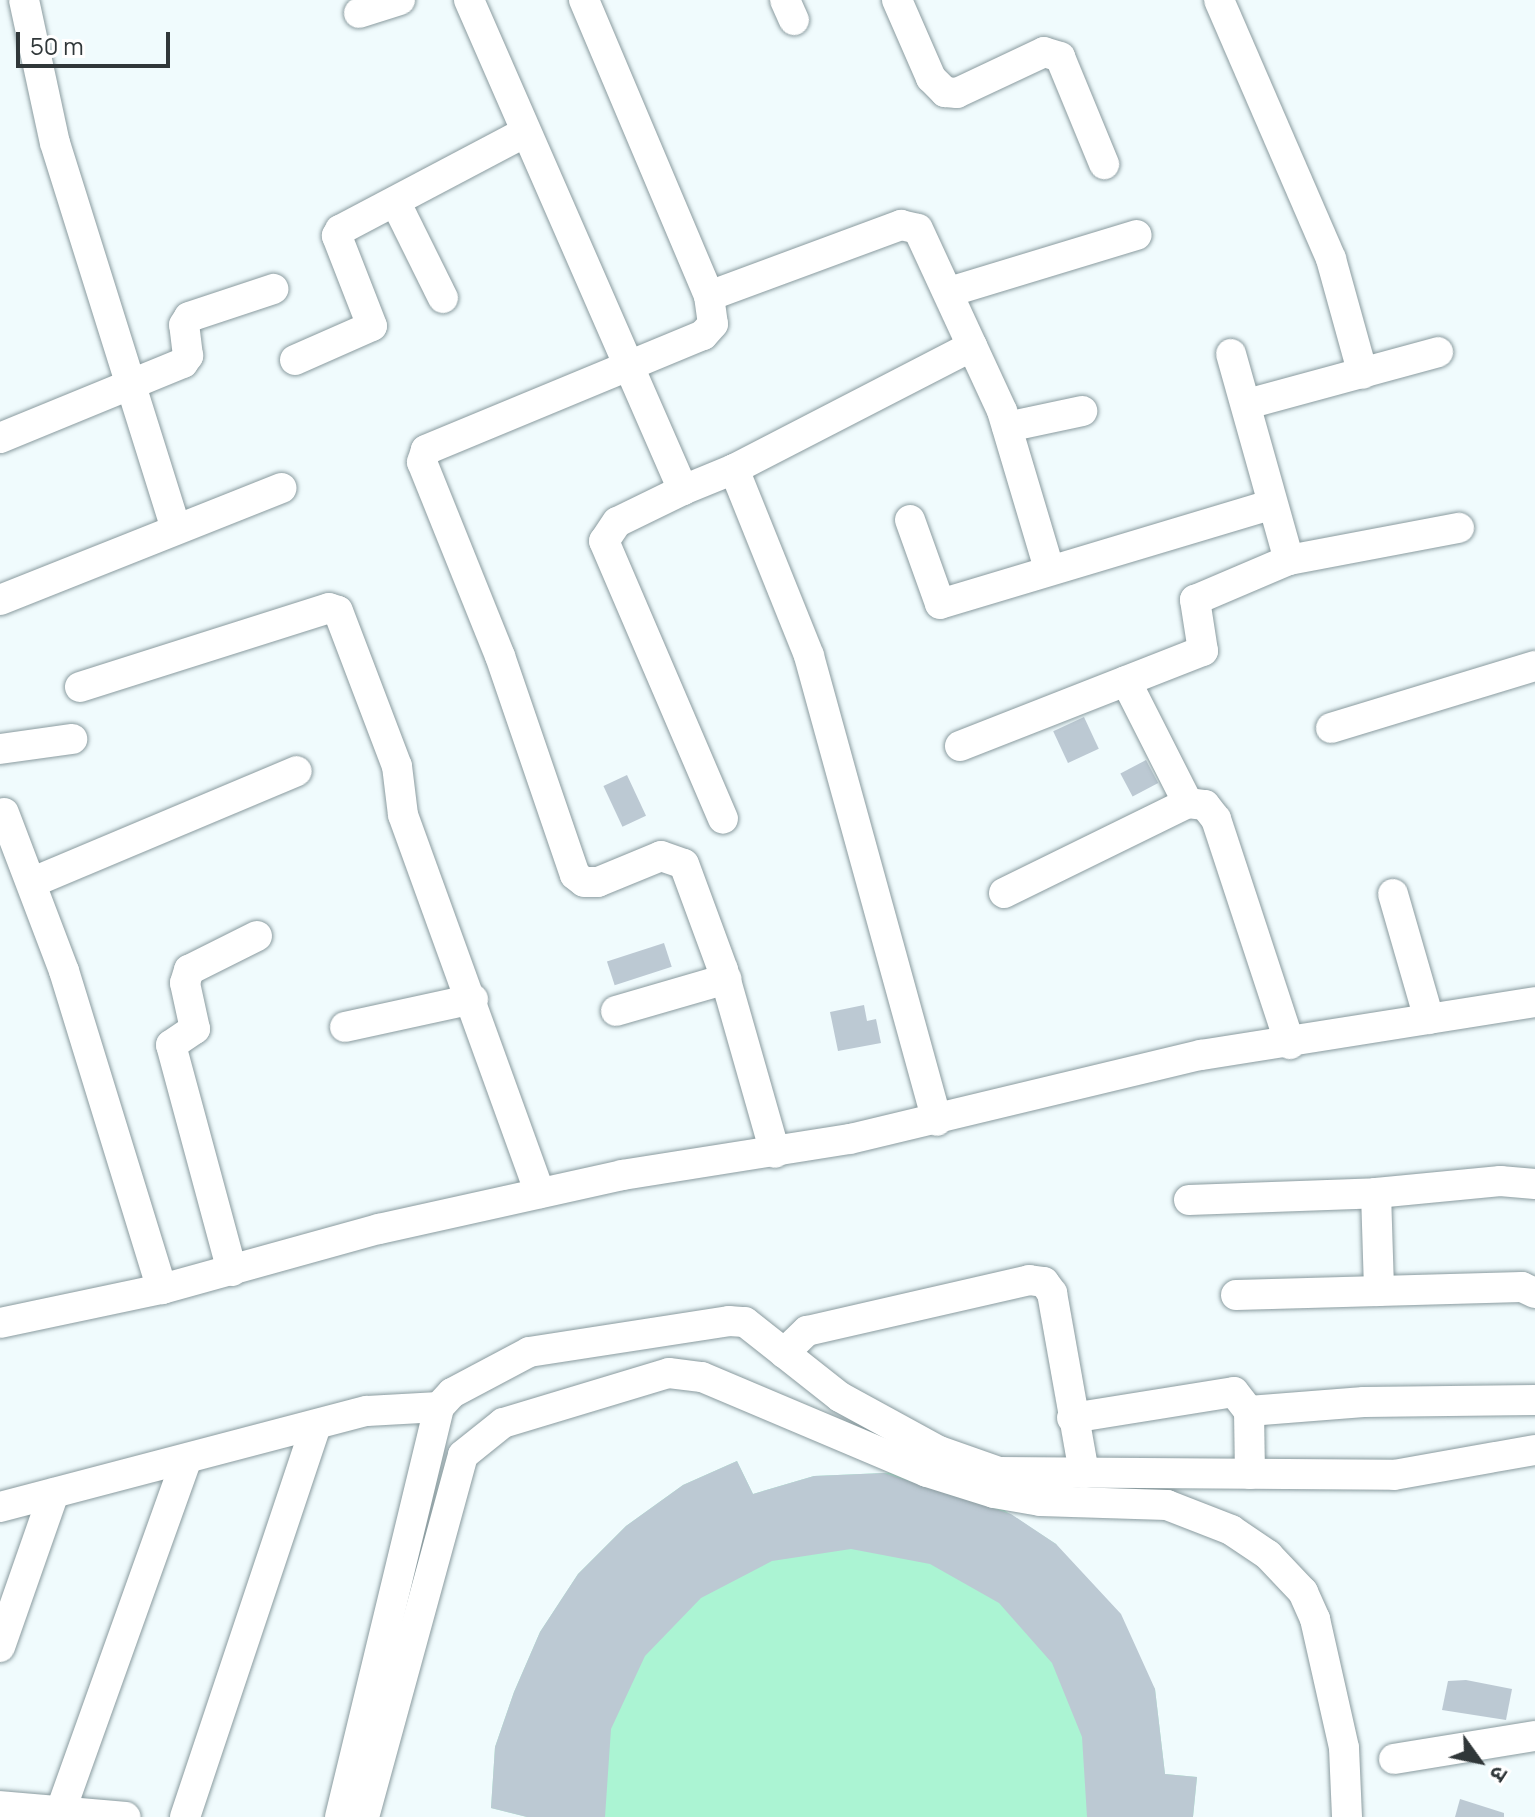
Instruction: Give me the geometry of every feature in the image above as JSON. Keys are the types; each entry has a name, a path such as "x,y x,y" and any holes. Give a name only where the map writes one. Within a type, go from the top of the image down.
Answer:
{"street":[{"path":"24,0 55,143 176,528"},
{"path":"359,13 400,0"},
{"path":"469,0 625,366 683,490"},
{"path":"584,0 709,296 714,319 708,332 426,450 422,462 500,656 575,875 584,882 598,882 661,856 679,860 692,880 726,979 775,1153"},
{"path":"897,0 931,78 945,92 957,93 1044,52 1060,57 1104,164"},
{"path":"1219,0 1331,259 1363,374"},
{"path":"295,360 370,329 372,315 338,233 526,132"},
{"path":"396,203 443,298"},
{"path":"709,296 907,224 924,237 1007,427 1049,569"},
{"path":"949,292 1137,235"},
{"path":"0,438 186,361 184,325 189,317 273,289"},
{"path":"723,819 604,541 617,522 734,469 972,346"},
{"path":"1247,404 1438,352"},
{"path":"1231,354 1247,404 1271,505 1289,560"},
{"path":"1007,427 1082,411"},
{"path":"734,469 809,656 937,1121"},
{"path":"0,600 282,488"},
{"path":"910,520 940,604 1271,505"},
{"path":"960,746 1203,651 1195,600 1289,560 1459,528"},
{"path":"80,687 329,608 338,611 397,766 403,815 473,999 540,1193"},
{"path":"1331,728 1535,666"},
{"path":"1126,681 1188,803"},
{"path":"0,749 72,739"},
{"path":"33,882 297,771"},
{"path":"1004,893 1188,803 1205,805 1216,819 1290,1044"},
{"path":"4,813 33,882 162,1289"},
{"path":"1393,894 1429,1019"},
{"path":"232,1271 171,1045 195,1029 185,983 189,970 257,936"},
{"path":"616,1011 726,979"},
{"path":"345,1027 473,999"},
{"path":"0,1323 162,1289 379,1229 540,1193 775,1153 937,1121 1104,1076 1201,1055 1290,1044 1535,1002"},
{"path":"1189,1200 1376,1193 1500,1181 1535,1184"},
{"path":"1376,1193 1379,1291"},
{"path":"784,1353 807,1331 1037,1280 1052,1293 1084,1473"},
{"path":"1236,1295 1522,1287 1535,1293"},
{"path":"340,1817 439,1407 452,1393 529,1352 736,1320 752,1325 840,1397 939,1451 999,1472 1394,1475 1535,1450 1535,1444"},
{"path":"364,1817 463,1455 503,1423 669,1373 702,1377 927,1472 994,1493 1040,1501 1167,1505 1231,1530 1268,1555 1295,1583 1315,1619 1344,1748 1347,1817"},
{"path":"1072,1418 1228,1391 1240,1395 1249,1411 1250,1474"},
{"path":"1249,1411 1364,1402 1535,1400"},
{"path":"0,1507 367,1411 439,1407"},
{"path":"185,1817 316,1426"},
{"path":"61,1810 187,1459"},
{"path":"0,1647 54,1493"},
{"path":"1394,1759 1535,1736"},
{"path":"0,1806 126,1817"}],"green space":[{"path":"737,1461 753,1494 814,1476 906,1472 978,1493 1056,1544 1155,1689 1165,1774 1197,1777 1193,1817 527,1817 491,1808 495,1747 514,1692 540,1632 578,1574 626,1526 683,1485"}],"building":[{"path":"1084,717 1099,749 1068,763 1053,731"},
{"path":"1146,760 1158,783 1133,797 1120,774"},
{"path":"627,775 646,816 622,827 603,786"},
{"path":"664,943 672,967 615,985 607,962"},
{"path":"864,1005 867,1021 876,1019 881,1043 838,1051 830,1012"},
{"path":"737,1461 753,1494 814,1476 884,1473 1011,1514 1056,1544 1121,1614 1155,1689 1165,1774 1197,1777 1193,1817 1087,1817 1082,1737 1052,1663 999,1603 930,1564 851,1549 772,1561 701,1598 645,1656 611,1729 605,1817 527,1817 491,1808 495,1747 514,1692 540,1632 578,1574 626,1526 683,1485"},
{"path":"1466,1680 1512,1689 1506,1720 1442,1710 1448,1681"},
{"path":"1460,1799 1504,1813 1504,1817 1455,1817"}]}
